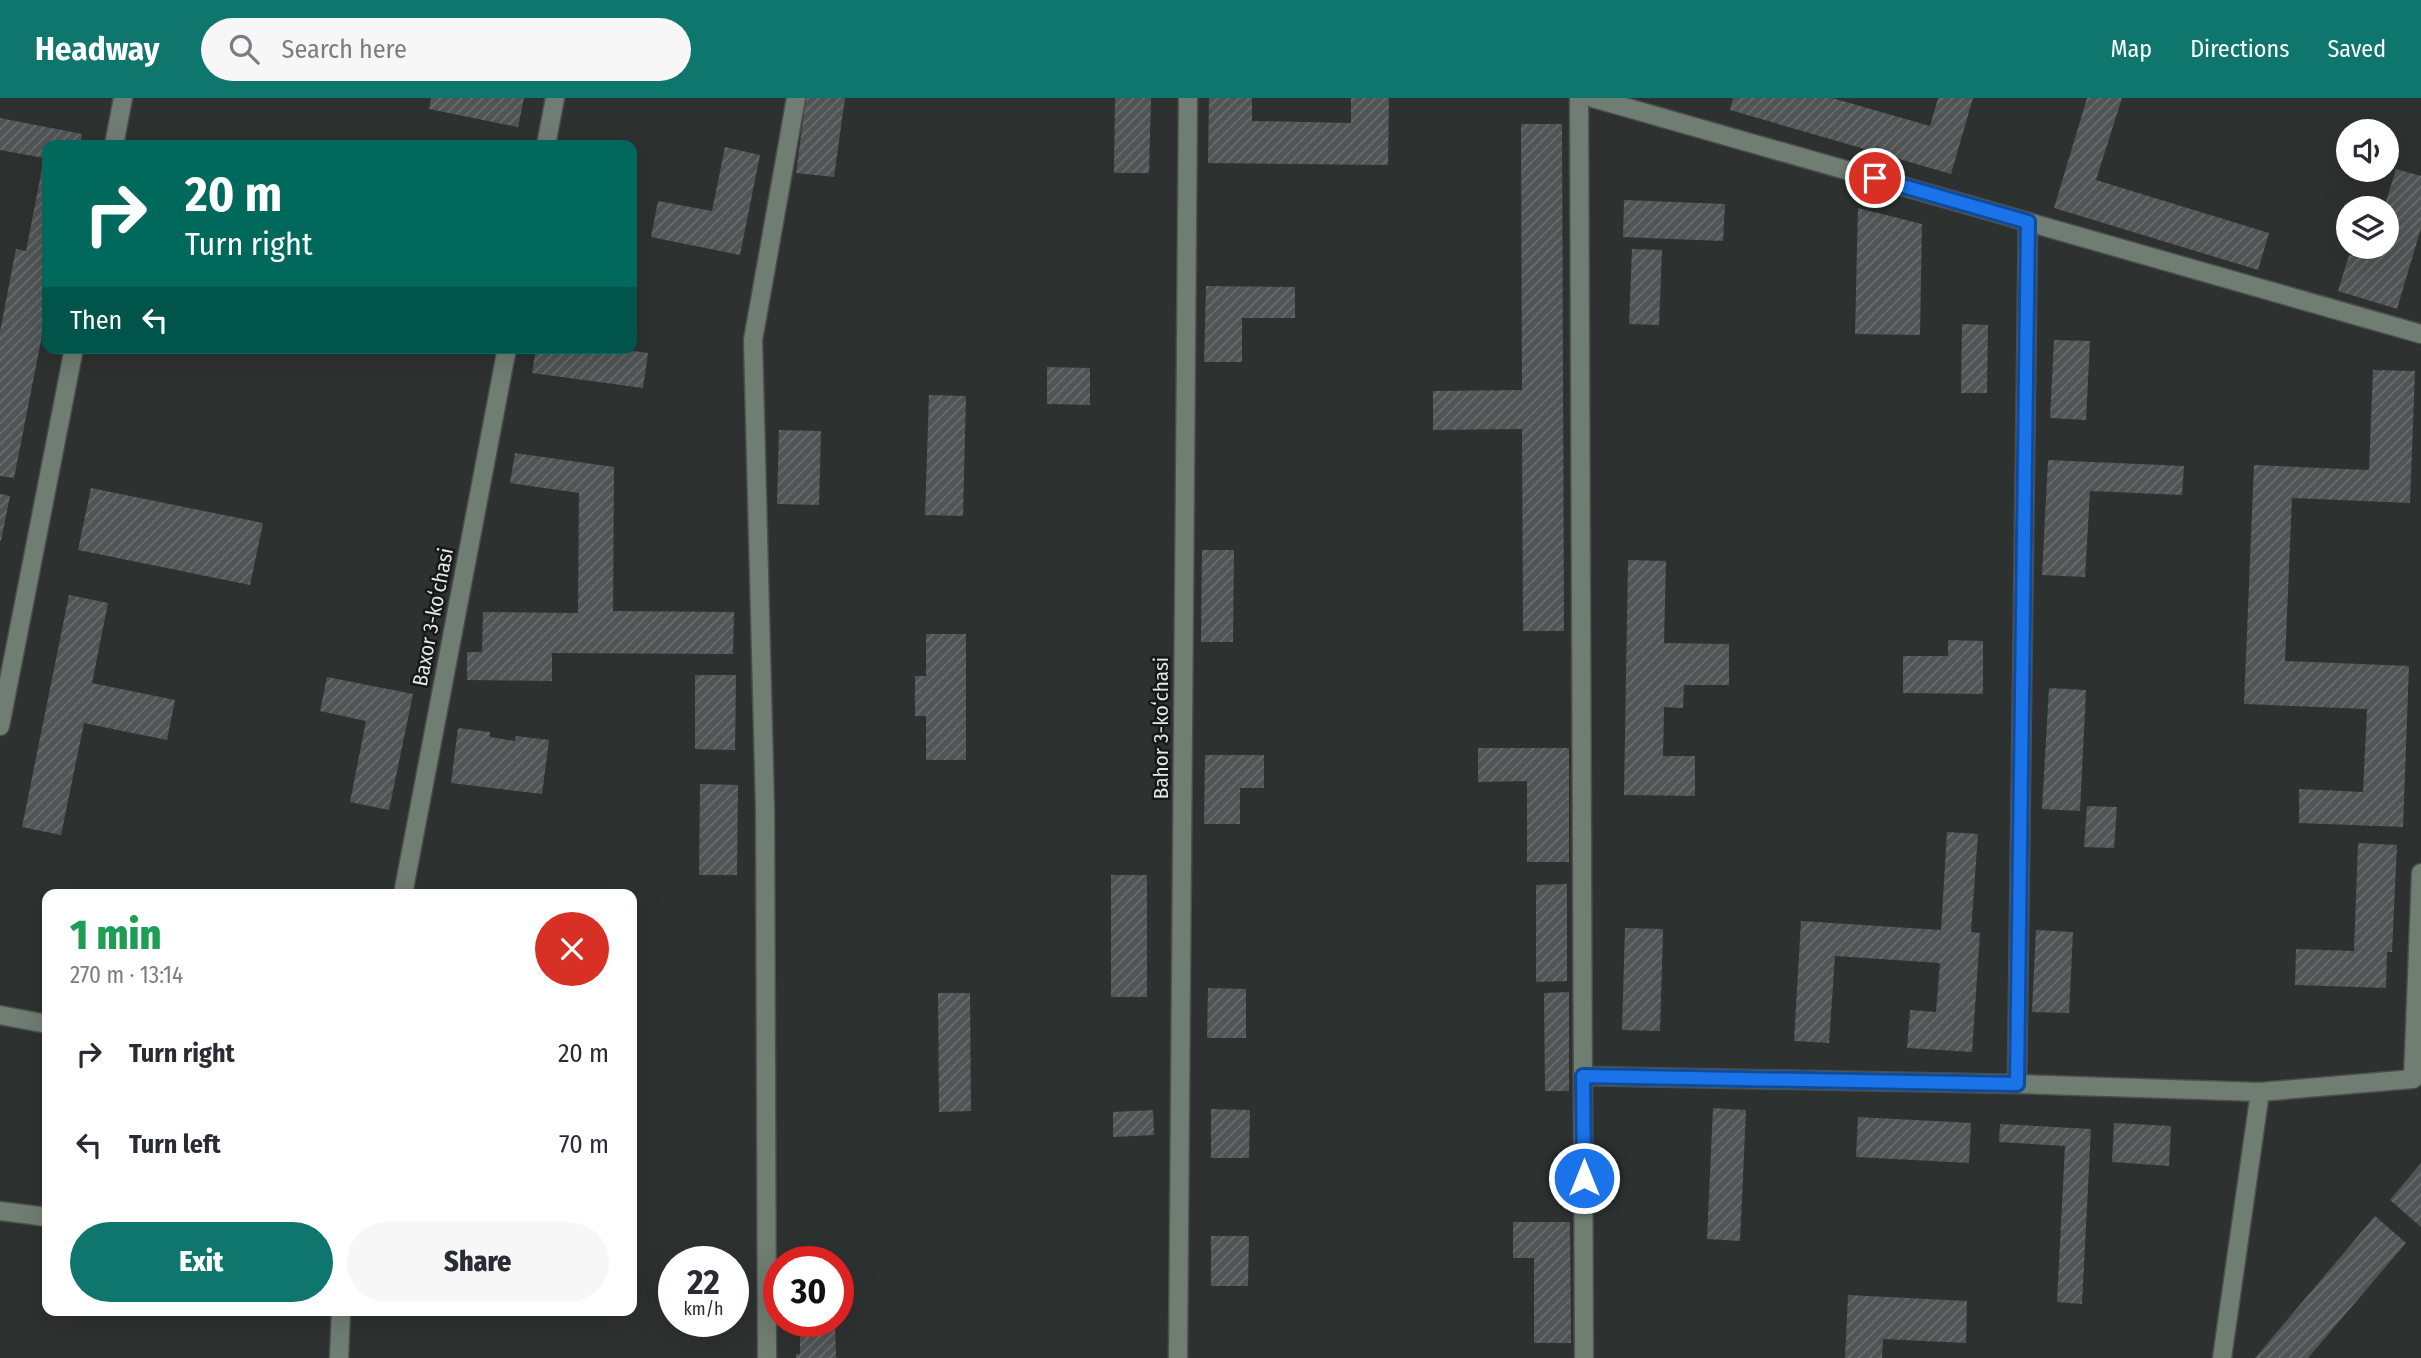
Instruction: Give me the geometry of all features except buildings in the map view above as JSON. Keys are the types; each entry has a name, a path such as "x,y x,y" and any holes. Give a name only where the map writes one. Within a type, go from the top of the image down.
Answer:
{"street":[{"path":"115,140 123,98"},
{"path":"547,140 555,98"},
{"path":"767,1358 765,808 753,340 796,98"},
{"name":"Bahor 3-koʻchasi","path":"1178,1358 1188,98"},
{"path":"1580,98 1584,1358"},
{"path":"1593,98 2421,334"},
{"path":"2017,1084 2028,222"},
{"path":"0,726 2,702 73,354"},
{"name":"Baxor 3-koʻchasi","path":"404,889 506,354"},
{"path":"1583,1076 2017,1084 2260,1092 2413,1079 2421,873"},
{"path":"0,1015 42,1023"},
{"path":"2222,1358 2260,1092"},
{"path":"0,1211 42,1216"},
{"path":"340,1358 341,1316"}],"route":[{"path":"1584,1178 1583,1076 2017,1084 2028,222 1875,178"}]}
